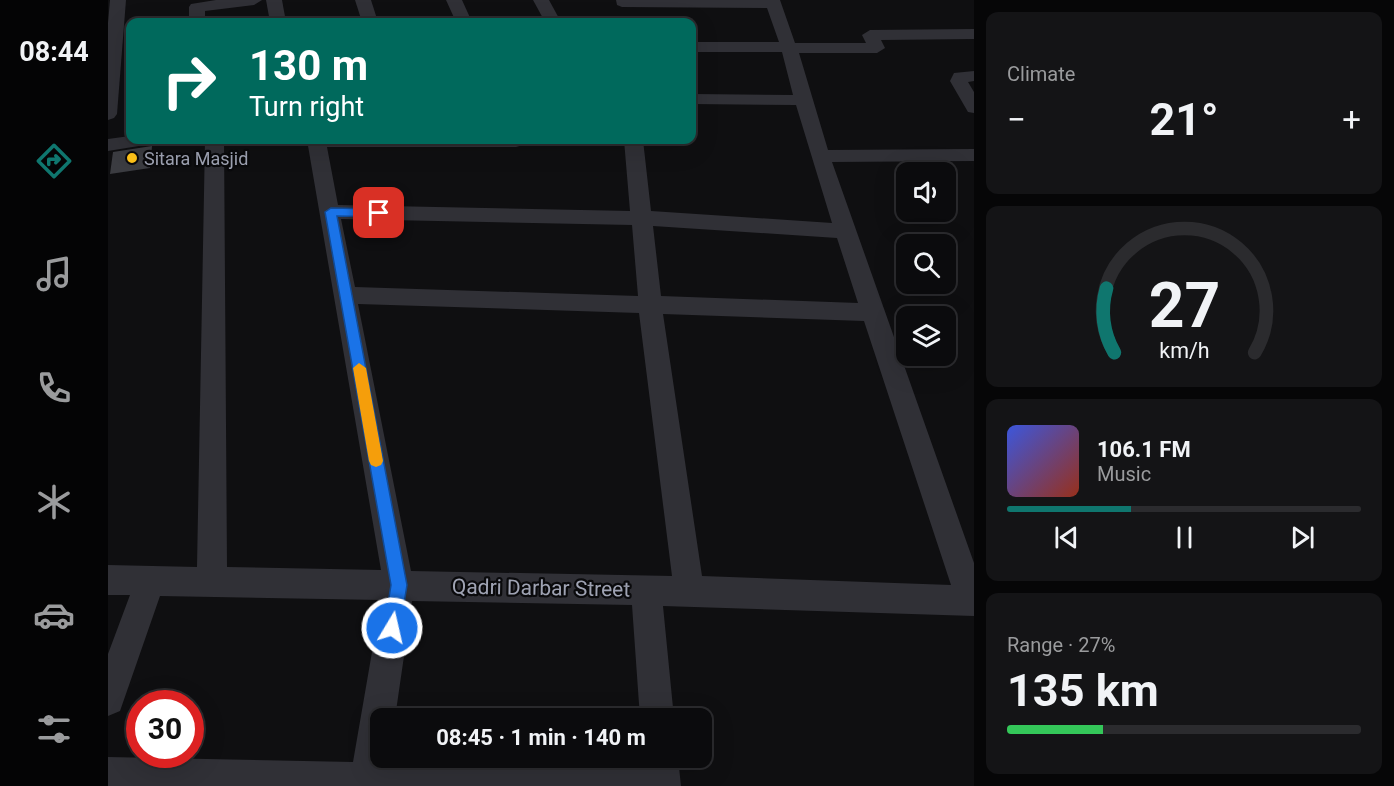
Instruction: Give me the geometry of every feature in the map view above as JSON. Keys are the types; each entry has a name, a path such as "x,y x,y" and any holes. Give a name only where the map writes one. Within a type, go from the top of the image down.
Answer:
{"street":[{"path":"108,114 118,0"},
{"path":"197,18 197,7 254,0"},
{"path":"274,0 277,18"},
{"path":"363,0 369,18"},
{"path":"454,0 462,18"},
{"path":"541,0 552,18"},
{"path":"624,18 622,1 772,2 789,48 820,156 973,601"},
{"path":"696,47 877,48 870,35 974,34"},
{"path":"974,76 960,77 959,81 974,108"},
{"path":"696,99 803,100"},
{"path":"108,145 126,142"},
{"path":"212,583 214,144"},
{"path":"317,144 399,585 368,783"},
{"path":"451,144 518,146"},
{"path":"634,144 650,305 689,591"},
{"path":"820,156 974,155"},
{"path":"331,212 642,218 846,231"},
{"path":"346,295 873,312"},
{"name":"Qadri Darbar Street","path":"108,580 689,591 973,601"},
{"path":"108,699 150,581"},
{"path":"646,591 656,708"},
{"path":"662,768 663,786"},
{"path":"108,775 368,783 647,786"}],"building":[{"name":"Sitara Masjid","path":"152,146 150,168 110,174 113,152"}],"slow traffic":[{"path":"359,368 376,461"}],"place":[{"name":"Sitara Masjid","path":"132,158"}],"route":[{"path":"379,213 331,212 399,585 392,628"}]}
